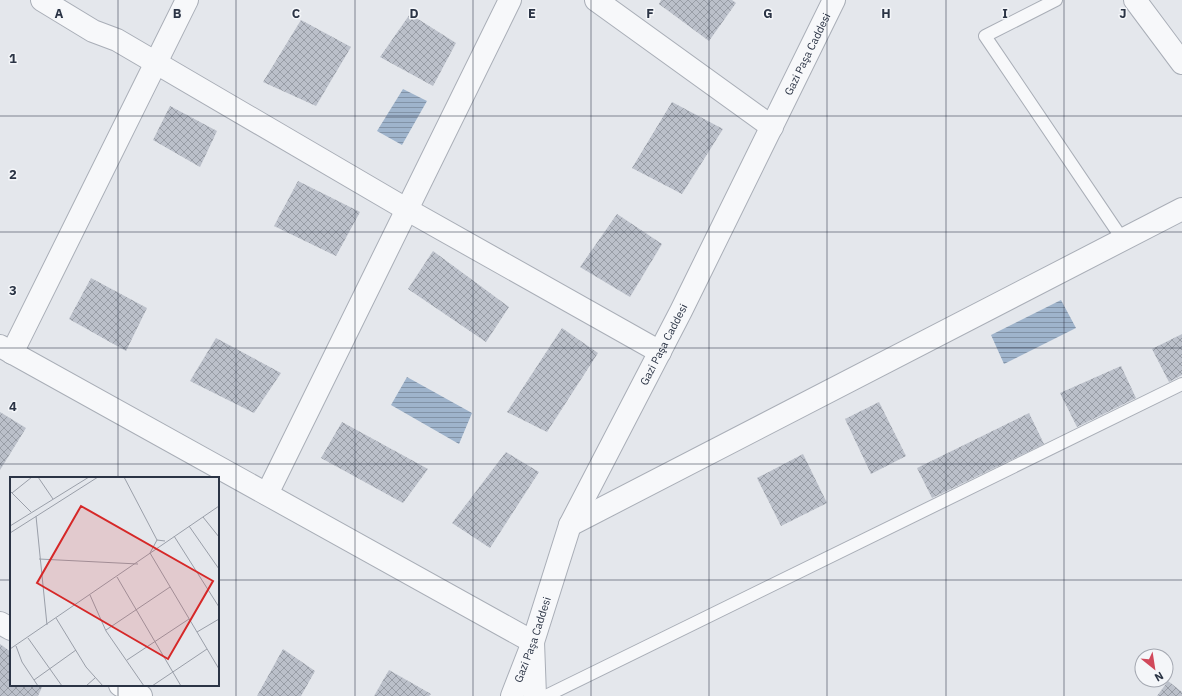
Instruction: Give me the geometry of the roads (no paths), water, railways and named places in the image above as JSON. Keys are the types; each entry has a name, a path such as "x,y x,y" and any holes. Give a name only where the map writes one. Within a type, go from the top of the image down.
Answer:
{"street":[{"path":"42,0 93,31 117,40 406,209 660,352"},
{"path":"187,0 156,63 6,349 534,642 536,696"},
{"path":"267,494 510,0"},
{"path":"596,0 772,127"},
{"name":"Gazi Paşa Caddesi","path":"512,696 534,642 570,525 660,352 834,0"},
{"path":"1135,0 1182,63"},
{"path":"570,525 1182,210"},
{"path":"0,623 10,628"},
{"path":"122,686 141,696"}],"lane":[{"path":"1056,0 985,36 1123,240"},
{"path":"546,696 1182,384"}],"water":[{"path":"403,89 427,101 402,145 377,131"},
{"path":"1061,300 1076,328 1004,364 991,335"},
{"path":"407,377 472,413 459,444 391,405"}]}
